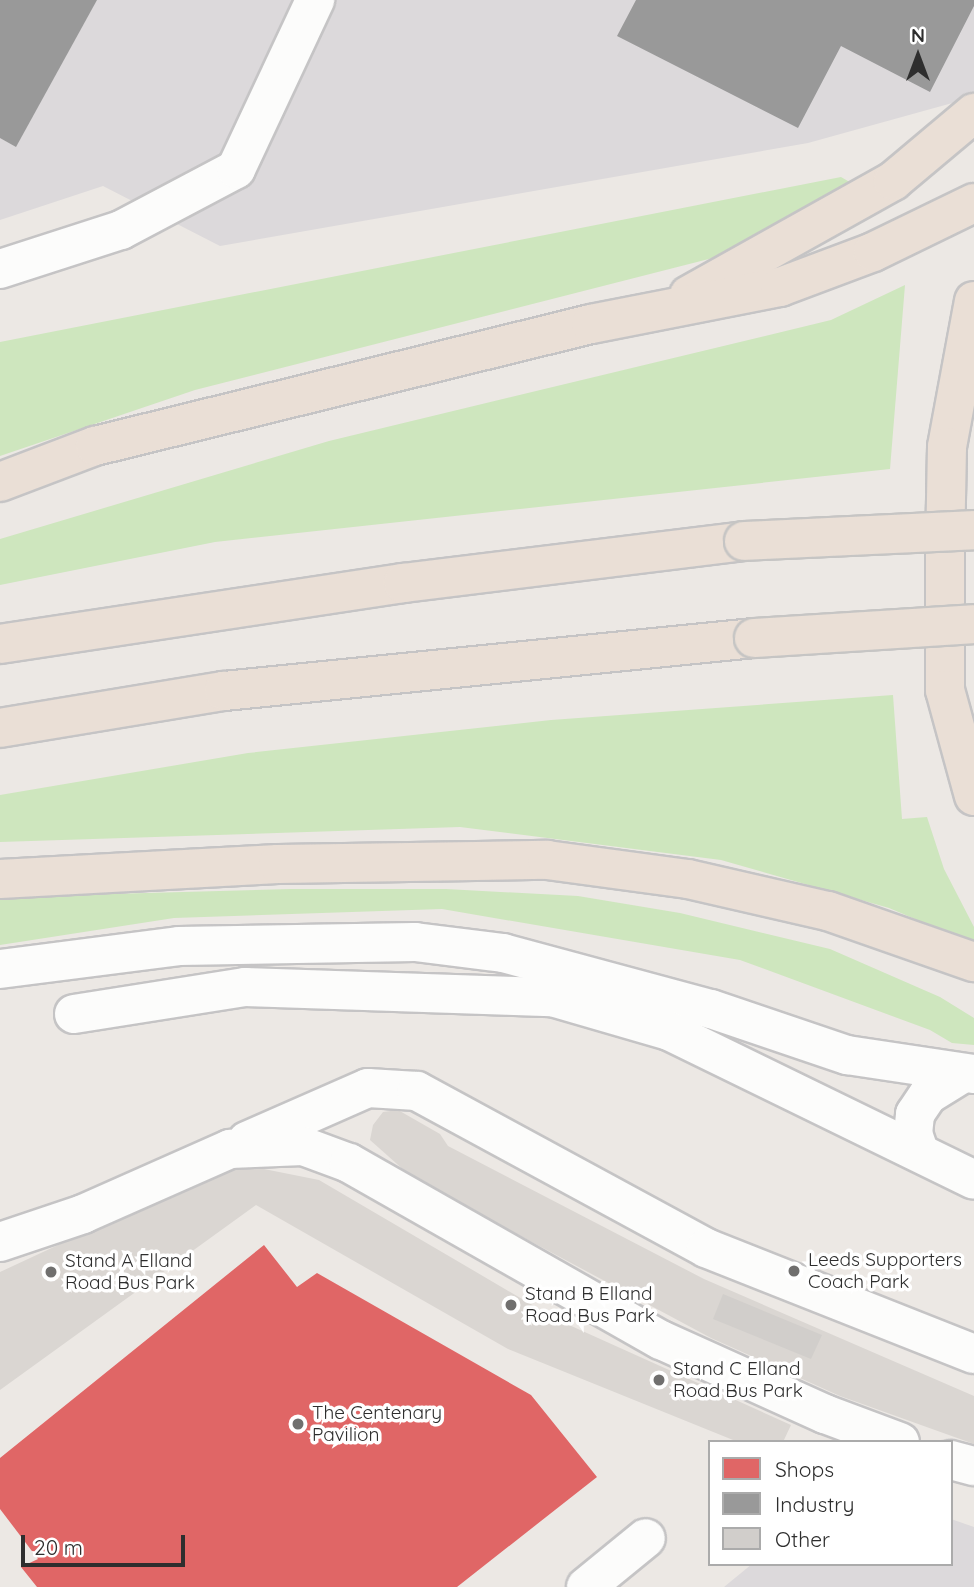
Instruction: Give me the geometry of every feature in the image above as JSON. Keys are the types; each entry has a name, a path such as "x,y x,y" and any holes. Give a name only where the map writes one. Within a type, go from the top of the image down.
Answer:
{"highway":[{"path":"659,311 893,181 974,113"},
{"path":"0,482 94,446 659,311 780,288 873,252 974,203"},
{"path":"974,300 947,447 945,690 974,796"},
{"path":"0,644 403,583 744,541 974,530"},
{"path":"0,728 224,691 754,638 974,624"},
{"path":"0,879 278,864 547,859 688,879 828,911 974,962"}],"street":[{"path":"0,269 121,230 236,169 315,0"},
{"path":"0,969 179,946 415,942 503,953 711,1009 847,1055 968,1074"},
{"path":"75,1014 245,987 552,997 669,1031 919,1151 974,1181"},
{"path":"919,1151 913,1134 915,1114 928,1095 968,1074"},
{"path":"0,1242 83,1214 368,1088 416,1091 706,1248 974,1354"},
{"path":"230,1149 303,1146 328,1153 661,1340 825,1414 895,1440"},
{"path":"953,1461 974,1466"},
{"path":"586,1587 646,1538"}],"shaded area":[{"path":"0,0 974,0 974,97 808,143 220,246 103,186 0,220"},
{"path":"398,1110 440,1134 448,1146 704,1279 974,1396 974,1444 840,1396 711,1338 406,1172 370,1140 373,1125 383,1112"},
{"path":"244,1165 319,1180 558,1320 791,1425 784,1440 733,1440 508,1349 256,1205 0,1390 0,1272 215,1172"},
{"path":"953,1520 974,1527 974,1587 724,1587 750,1566 953,1566"}],"green space":[{"path":"841,177 867,192 748,249 195,390 0,456 0,342"},
{"path":"905,285 890,469 215,542 0,585 0,539 329,441 831,320"},
{"path":"893,695 902,819 927,817 944,869 974,927 974,944 889,908 721,860 460,827 0,842 0,795 248,753 551,720"},
{"path":"291,889 446,889 578,896 680,913 830,949 940,997 974,1018 974,1045 952,1043 930,1030 740,960 442,909 174,918 0,945 0,897"}],"building: Shops":[{"name":"The Centenary Pavilion","path":"264,1245 297,1287 317,1273 531,1395 597,1477 457,1587 37,1587 21,1567 38,1559 0,1509 0,1458"}],"building: Industry":[{"path":"0,0 97,0 16,147 0,138"},
{"path":"636,0 974,0 974,6 930,92 841,46 798,128 617,36"}],"building: Other":[{"path":"723,1294 822,1335 811,1359 713,1319"}],"place":[{"name":"Leeds Supporters Coach Park","path":"794,1271"},
{"name":"Stand A Elland Road Bus Park","path":"51,1272"},
{"name":"Stand B Elland Road Bus Park","path":"511,1305"},
{"name":"Stand C Elland Road Bus Park","path":"659,1380"},
{"name":"The Centenary Pavilion","path":"298,1424"}]}
